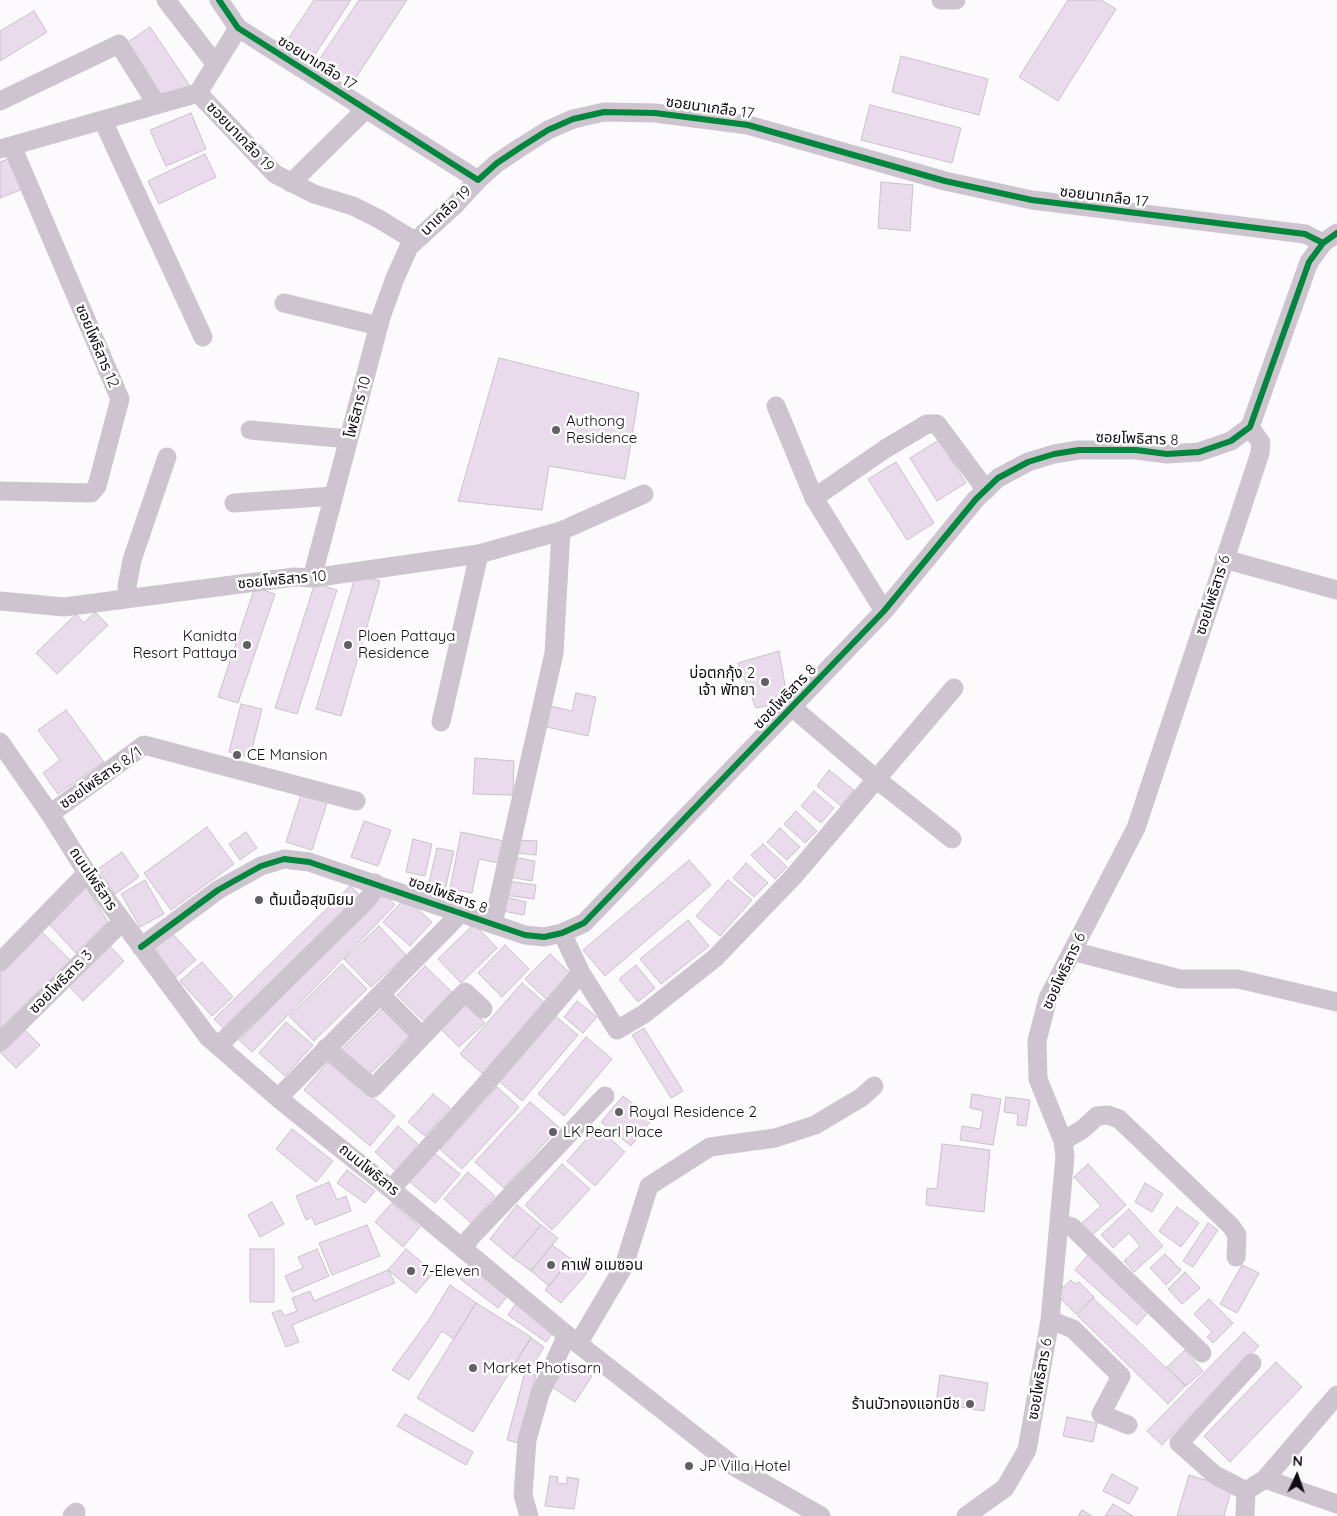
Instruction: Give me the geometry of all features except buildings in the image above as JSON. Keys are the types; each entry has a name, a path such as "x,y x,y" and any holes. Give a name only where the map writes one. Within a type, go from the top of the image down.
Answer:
{"street":[{"path":"166,0 210,57 217,62"},
{"name":"ซอยนาเกลือ 17","path":"219,0 238,28 478,180 497,163 521,147 548,130 573,119 604,112 655,113 748,125 945,181 1032,200 1330,238"},
{"path":"941,0 956,0"},
{"path":"198,92 238,28"},
{"path":"0,101 119,44 157,105"},
{"name":"ซอยนาเกลือ 19","path":"6,147 103,121 198,92 275,174 291,184 314,194 353,206 378,218 415,241"},
{"path":"291,184 366,109"},
{"path":"103,121 203,338"},
{"name":"ซอยโพธิสาร 12","path":"0,491 91,493 97,486 120,398 6,147"},
{"name":"นาเกลือ 19","path":"415,241 456,205 478,180"},
{"path":"1250,427 1309,262 1330,238"},
{"name":"โพธิสาร 10","path":"312,578 379,326 405,254 415,241"},
{"path":"284,303 379,326"},
{"path":"776,406 814,498 884,611"},
{"path":"814,498 886,449 927,424 937,424 986,490"},
{"name":"ซอยโพธิสาร 8","path":"141,947 218,890 261,866 284,859 309,862 525,935 544,937 562,934 584,923 793,708 884,611 947,533 986,490 1011,470 1054,454 1079,450 1136,450 1167,454 1199,452 1231,441 1250,427"},
{"name":"ซอยโพธิสาร 6","path":"966,1516 1005,1488 1027,1450 1050,1320 1065,1169 1064,1141 1038,1078 1037,1041 1048,998 1136,828 1260,453 1261,443 1250,427"},
{"path":"250,430 349,439"},
{"path":"128,598 127,586 132,560 167,457"},
{"name":"ซอยโพธิสาร 10","path":"0,601 64,607 294,577 312,578 479,554 561,531 644,494"},
{"path":"234,503 334,496"},
{"path":"493,924 554,653 561,531"},
{"path":"441,722 479,554"},
{"path":"1224,559 1337,590"},
{"path":"562,934 580,973 617,1030 644,1014 715,958 793,877 875,778 954,688"},
{"path":"793,708 875,778 952,839"},
{"name":"ถนนโพธิสาร","path":"0,742 50,814 87,873 208,1037 278,1098 391,1188 573,1340 742,1472 821,1516"},
{"name":"ซอยโพธิสาร 8/1","path":"50,814 144,745 356,801"},
{"path":"0,962 87,873"},
{"path":"218,1046 366,901 373,892 375,883"},
{"path":"278,1098 454,920 457,913"},
{"name":"ซอยโพธิสาร 3","path":"0,1042 122,922"},
{"path":"1072,951 1180,979 1238,979 1337,1002"},
{"path":"391,1188 484,1086 580,973"},
{"path":"326,1048 373,1088 465,992 483,1009"},
{"path":"381,995 422,1036"},
{"path":"529,1516 523,1495 527,1440 540,1394 573,1340 624,1266 649,1186 710,1147 775,1138 815,1125 862,1097 874,1086"},
{"path":"464,1248 470,1238 605,1096"},
{"path":"1064,1141 1083,1129 1096,1116 1108,1114 1119,1119 1231,1226 1237,1236 1236,1257"},
{"path":"1059,1223 1072,1227 1202,1352"},
{"path":"1050,1320 1072,1329 1121,1376 1101,1414 1128,1426"},
{"path":"1246,1492 1215,1475 1179,1443 1252,1363"},
{"path":"1246,1492 1266,1479 1337,1395"},
{"path":"1266,1479 1337,1504"},
{"path":"1246,1492 1246,1516"}],"cycle path":[{"path":"219,0 238,28 478,180 497,163 521,147 548,130 573,119 604,112 655,113 748,125 945,181 1032,200 1305,234 1323,243"},
{"path":"141,947 218,890 261,866 284,859 309,862 525,935 544,937 562,933 584,923 884,611 976,499 998,478 1028,462 1054,454 1079,450 1136,450 1167,454 1199,452 1231,441 1250,427 1309,262 1323,243 1337,233"}],"place":[{"name":"Authong Residence","path":"556,430"},
{"name":"Kanidta Resort Pattaya","path":"247,645"},
{"name":"Ploen Pattaya Residence","path":"348,645"},
{"name":"บ่อตกกุ้ง 2 เจ้า พัทยา","path":"765,682"},
{"name":"CE Mansion","path":"237,755"},
{"name":"ต้มเนื้อสุขนิยม","path":"259,900"},
{"name":"Royal Residence 2","path":"619,1112"},
{"name":"LK Pearl Place","path":"553,1132"},
{"name":"คาเฟ่ อเมซอน","path":"551,1265"},
{"name":"7-Eleven","path":"411,1271"},
{"name":"Market Photisarn","path":"473,1368"},
{"name":"ร้านบัวทองแอทบีช","path":"970,1404"},
{"name":"JP Villa Hotel","path":"689,1466"}]}
